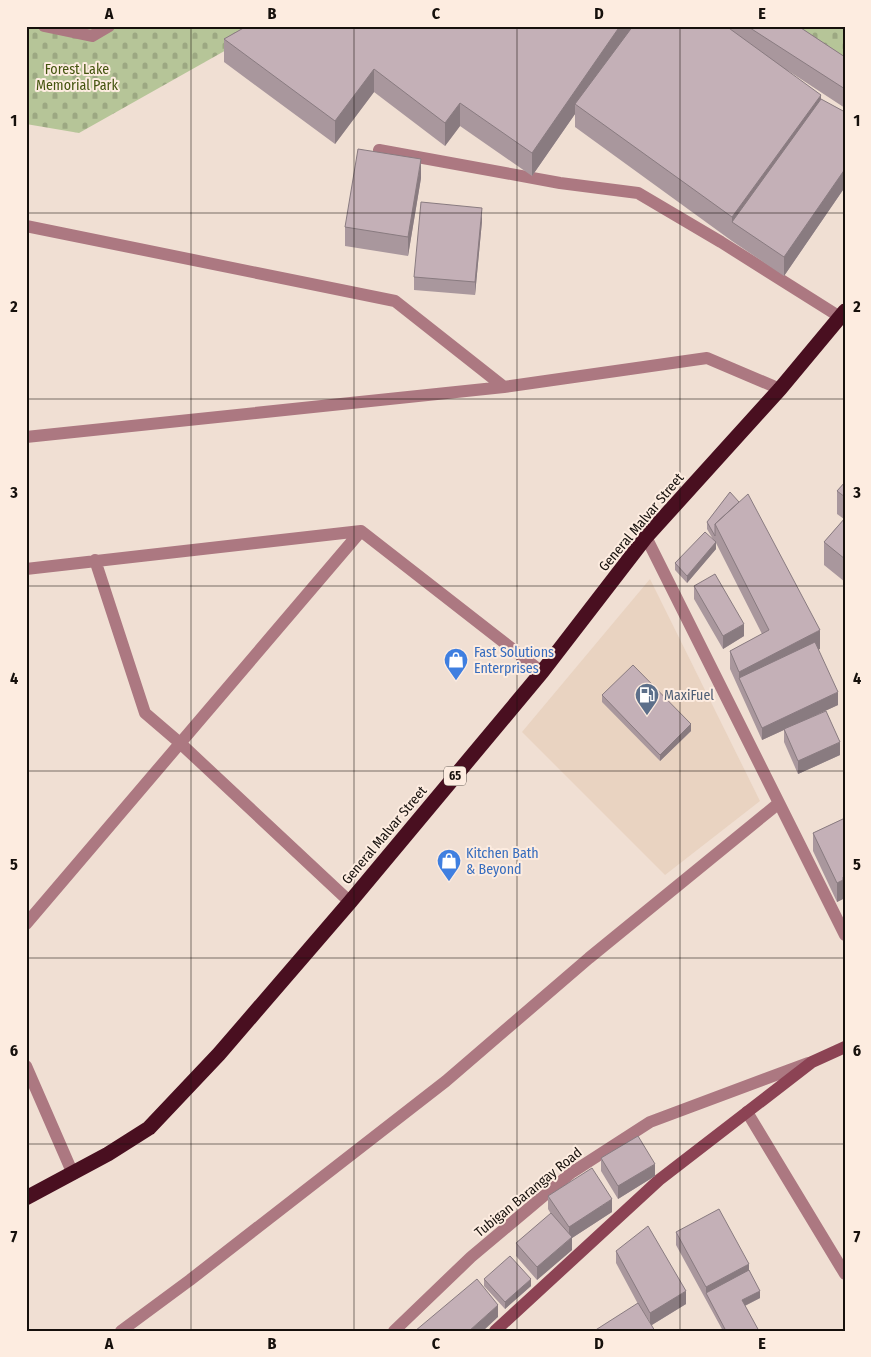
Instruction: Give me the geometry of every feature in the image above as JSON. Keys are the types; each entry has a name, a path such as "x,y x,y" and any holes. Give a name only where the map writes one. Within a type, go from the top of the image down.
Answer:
{"highway":[{"name":"General Malvar Street","path":"26,1198 73,1174 149,1128 219,1054 350,902 542,672 646,537 780,389 843,314"}],"street":[{"path":"44,26 92,36 109,26"},
{"path":"379,150 560,183 638,193 843,314"},
{"path":"26,226 395,301 504,387"},
{"path":"26,437 504,387 707,358 780,389"},
{"path":"26,924 361,530"},
{"path":"26,569 361,530 542,672"},
{"path":"646,537 845,935"},
{"path":"96,560 145,713 350,902"},
{"path":"122,1331 446,1081 589,958 779,803"},
{"path":"495,1331 659,1180 812,1062 845,1047"},
{"name":"Tubigan Barangay Road","path":"394,1331 471,1257 571,1173 650,1122 812,1062"},
{"path":"26,1066 73,1174"},
{"path":"747,1112 845,1274"}],"shaded area":[{"path":"650,579 760,801 665,875 522,732"}],"green space":[{"name":"Forest Lake Memorial Park","path":"26,26 269,26 79,133 26,124"},
{"path":"762,26 845,26 845,77"}],"building":[{"path":"247,26 620,26 532,153 460,103 445,123 374,69 335,121 224,39"},
{"path":"633,26 726,26 821,95 732,217 575,104"},
{"path":"747,26 798,26 845,57 845,89"},
{"path":"821,99 845,112 845,169 784,257 732,222"},
{"path":"358,149 421,159 408,237 345,227"},
{"path":"421,202 482,208 475,282 414,277"},
{"path":"845,482 845,497 837,491"},
{"path":"730,492 739,502 715,524 715,536 707,522"},
{"path":"748,494 820,630 739,672 730,651 769,630 715,524"},
{"path":"845,518 845,559 824,542"},
{"path":"705,532 716,542 687,576 675,563"},
{"path":"715,574 744,624 723,636 694,586"},
{"path":"815,642 838,692 762,728 739,678"},
{"name":"MaxiFuel","path":"633,665 691,724 660,755 602,695"},
{"path":"826,711 840,742 798,761 784,729"},
{"path":"845,818 845,876 843,880 837,883 813,833"},
{"path":"638,1136 655,1164 618,1186 601,1158"},
{"path":"592,1168 612,1199 569,1227 548,1196"},
{"path":"719,1209 749,1264 706,1287 676,1232"},
{"path":"551,1213 572,1237 537,1267 516,1243"},
{"path":"648,1226 686,1291 650,1313 616,1251"},
{"path":"510,1256 531,1279 505,1302 484,1279"},
{"path":"749,1270 760,1291 742,1300 759,1331 726,1331 706,1293"},
{"path":"477,1279 498,1305 469,1331 415,1331"},
{"path":"638,1303 655,1331 594,1331"}],"place":[{"name":"Fast Solutions Enterprises","path":"456,681"},
{"name":"MaxiFuel","path":"647,716"},
{"name":"Kitchen Bath & Beyond","path":"449,882"}]}
